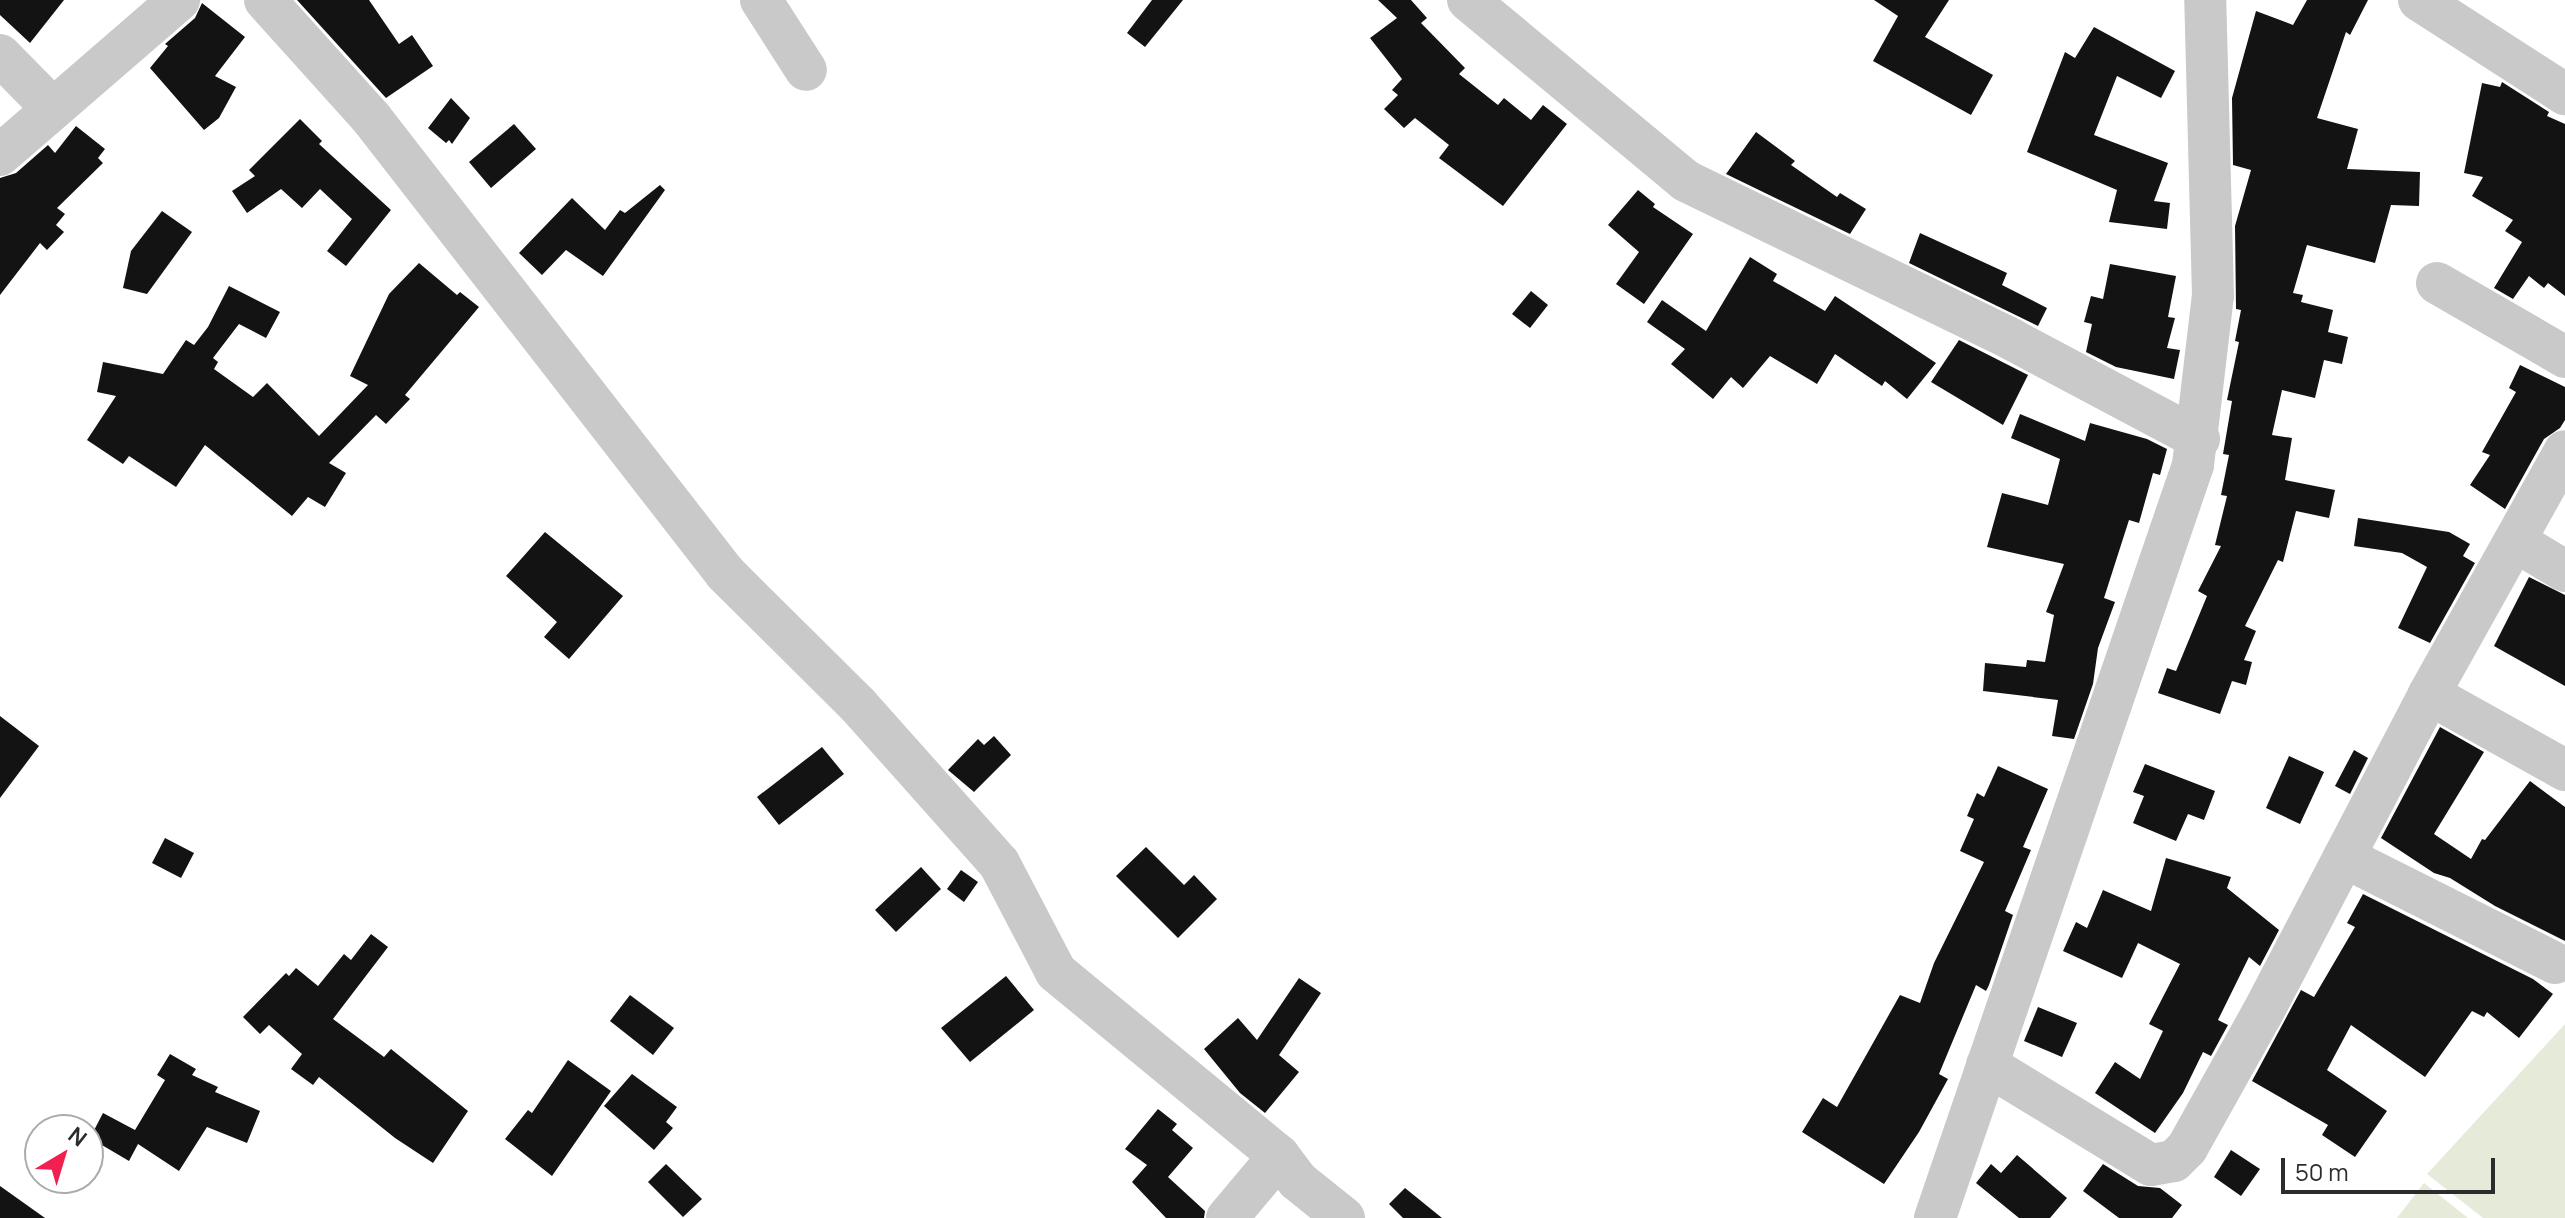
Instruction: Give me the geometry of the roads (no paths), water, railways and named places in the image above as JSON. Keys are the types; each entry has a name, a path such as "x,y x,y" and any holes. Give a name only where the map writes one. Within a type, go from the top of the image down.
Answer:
{"street":[{"path":"0,155 179,0"},
{"path":"265,0 372,119 725,573 858,705 999,863 1056,972 1279,1156 1298,1181 1344,1218"},
{"path":"761,0 806,70"},
{"path":"1468,0 1686,181 2011,339 2199,439"},
{"path":"1935,1218 2193,465 2199,439 2213,296 2205,0"},
{"path":"2419,0 2565,94"},
{"path":"0,55 52,108"},
{"path":"2437,283 2565,357"},
{"path":"1987,1065 2151,1165 2174,1161 2187,1148 2232,1069 2429,694 2565,451"},
{"path":"2515,541 2565,571"},
{"path":"2429,694 2565,770"},
{"path":"2344,857 2555,963"},
{"path":"1227,1218 1279,1156"}]}
